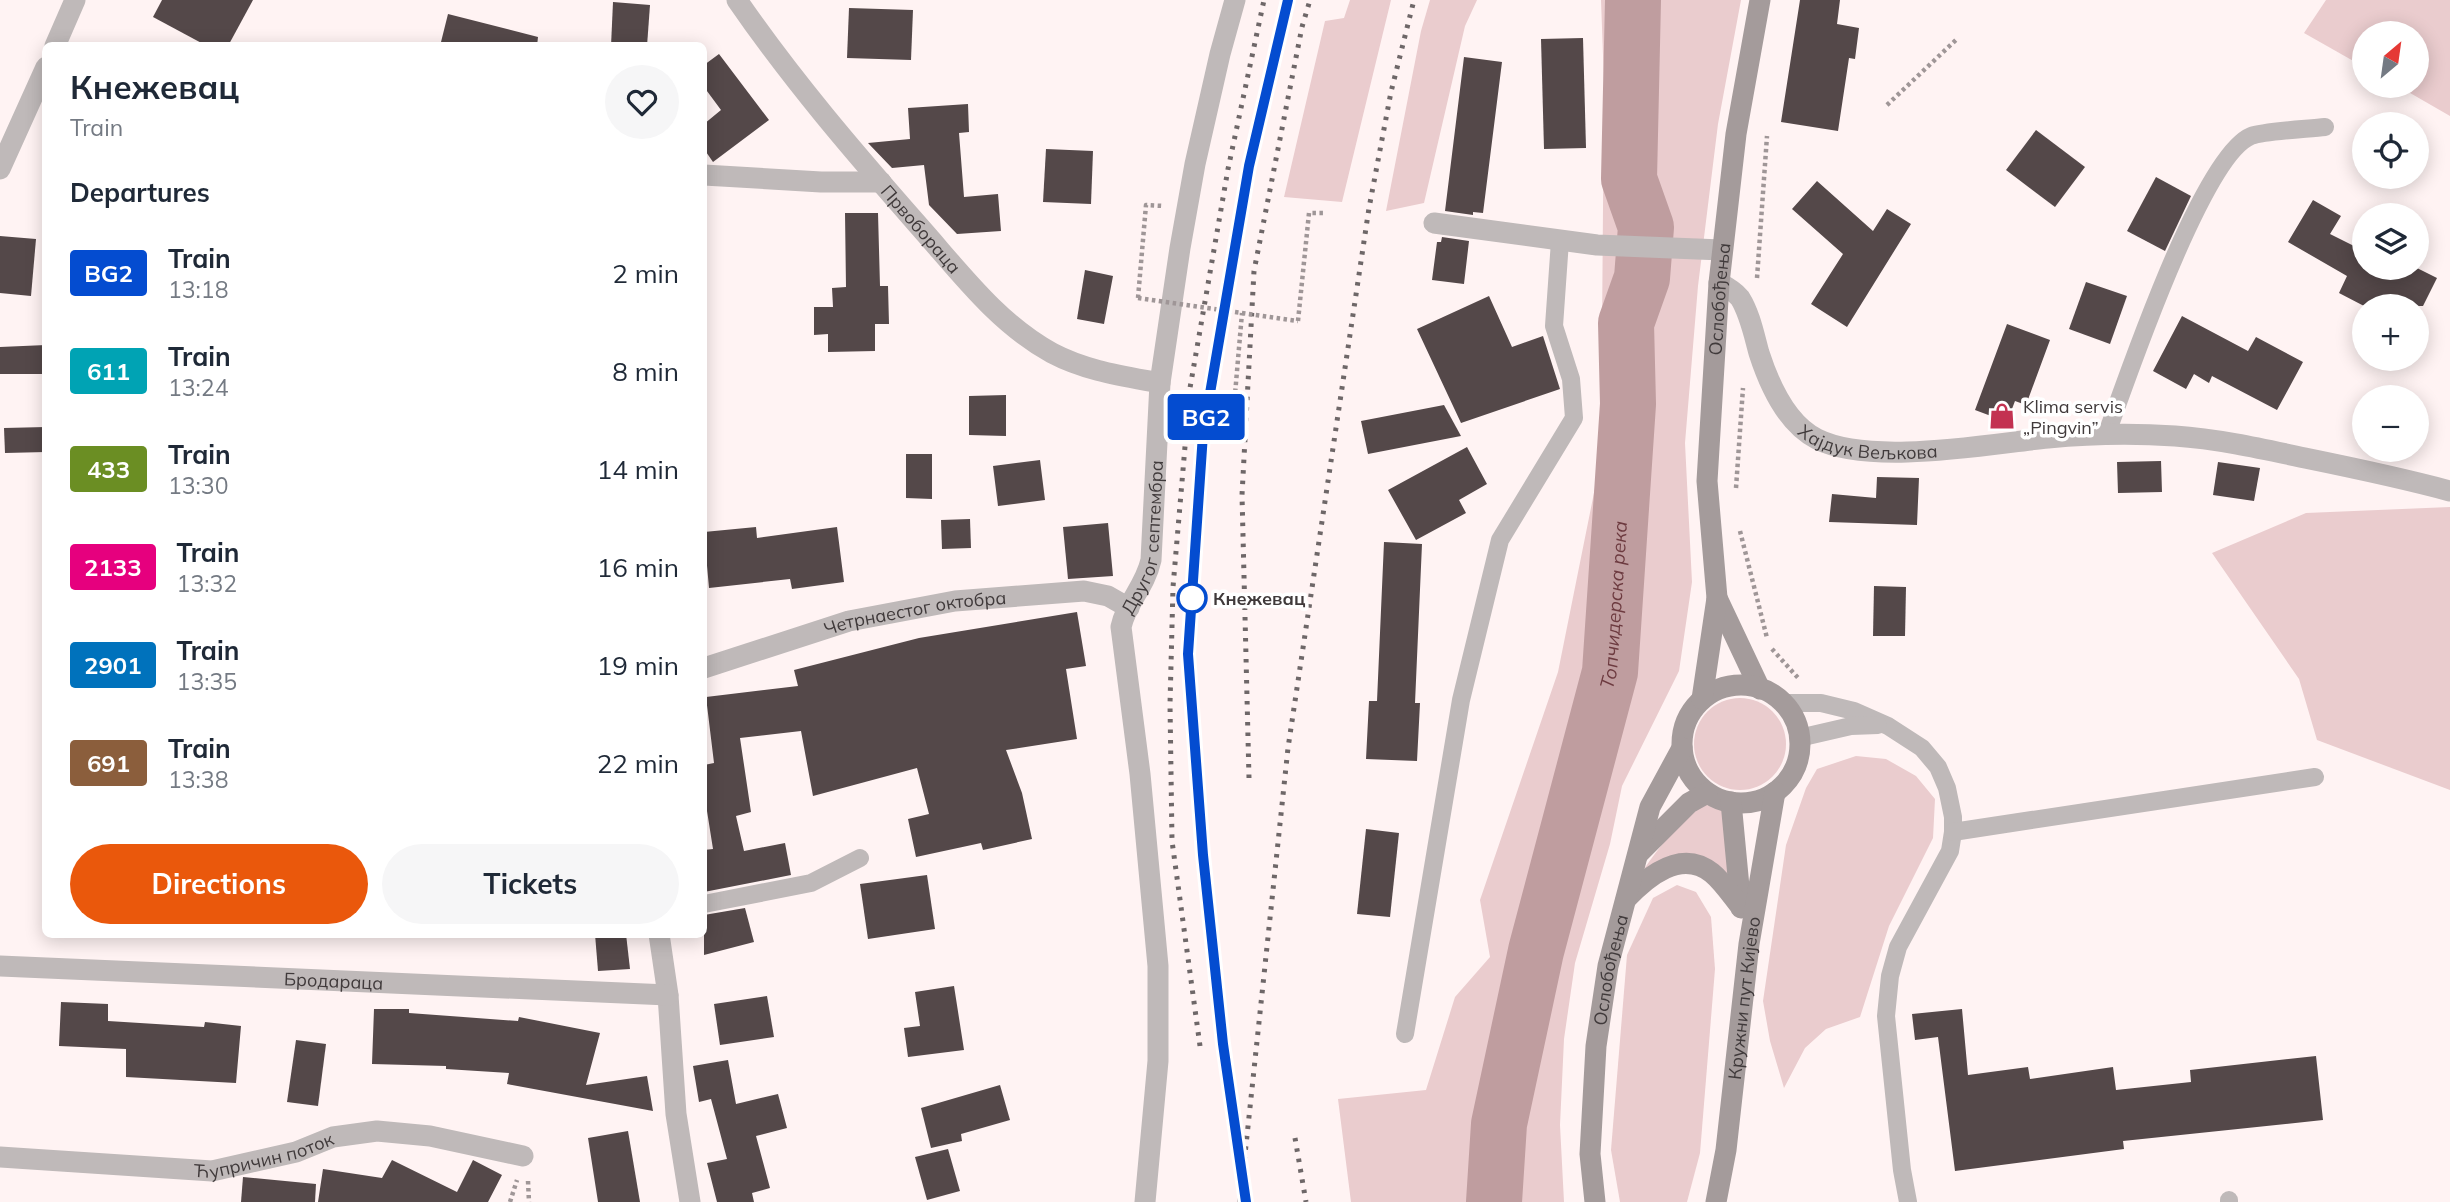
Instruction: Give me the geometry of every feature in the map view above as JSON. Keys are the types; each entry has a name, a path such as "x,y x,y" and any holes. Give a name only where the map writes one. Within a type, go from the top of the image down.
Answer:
{"main road":[{"name":"Ослобођења","path":"1702,699 1717,598 1707,481 1719,283 1736,134 1760,0"},
{"name":"Ослобођења","path":"1717,598 1760,689"},
{"path":"1745,685 1760,689 1783,703 1791,713 1799,738 1795,768 1775,792 1754,802 1731,802 1707,793 1689,773 1682,748 1683,730 1690,713 1702,699 1715,691 1745,685"},
{"name":"Ослобођења","path":"1595,1202 1590,1154 1596,1046 1608,966 1650,807 1682,748"},
{"name":"Кружни пут Кијево","path":"1716,1202 1726,1150 1749,944 1775,792"},
{"path":"1639,853 1689,803 1707,793"},
{"path":"1731,802 1741,907 1749,944"},
{"path":"1623,903 1642,882 1659,870 1676,864 1690,864 1712,873 1741,907"}],"street":[{"path":"57,42 75,0"},
{"name":"Првобораца","path":"737,0 816,107 986,302 1019,332 1054,354 1077,364 1106,373 1160,383"},
{"name":"Другог септембра","path":"1145,1202 1158,1061 1158,966 1140,774 1121,634 1122,624 1146,579 1151,560 1160,383 1188,196 1235,0"},
{"path":"0,169 42,77"},
{"path":"707,175 881,183"},
{"path":"1434,223 1597,246 1722,250"},
{"name":"Хајдук Вељкова","path":"1719,283 1731,289 1748,314 1760,356 1774,390 1794,421 1815,438 1838,447 1874,451 1986,447 2048,438 2175,436 2242,445 2398,477 2450,491"},
{"name":"Четрнаестог октобра","path":"707,667 849,621 955,601 1084,591 1108,596 1129,608"},
{"path":"660,938 668,995 676,1114 690,1202"},
{"name":"Бродараца","path":"0,966 668,995"},
{"name":"Ћупричин поток","path":"0,1157 212,1171 296,1152 333,1137 377,1131 430,1136 521,1165"}],"lane":[{"path":"2106,436 2176,256 2221,165 2235,147 2251,136 2325,127"},
{"path":"1405,1034 1461,700 1500,540 1574,418 1571,379 1555,326 1560,241"},
{"path":"1783,703 1821,703 1854,711 1888,726 1922,748 1937,767 1947,788 1953,832 1950,851 1898,947 1886,1016 1902,1170 1908,1202"},
{"path":"1799,738 1851,726 1888,726"},
{"path":"1953,832 2315,777"},
{"path":"707,903 811,883 860,858"}],"path":[{"path":"1887,105 1958,38"},
{"path":"1756,288 1767,136"},
{"path":"1146,205 1138,298 1298,321 1309,213 1324,214"},
{"path":"1234,406 1242,313"},
{"path":"1735,498 1743,380"},
{"path":"1738,524 1769,646 1821,703"},
{"path":"510,1202 521,1165"},
{"path":"529,1189 529,1202"}],"shaded area":[{"path":"1350,0 1391,0 1342,202 1284,197 1325,21 1344,18"},
{"path":"1430,0 1477,0 1465,26 1424,203 1386,211 1421,31"},
{"path":"1601,0 1621,0 1618,75 1638,62 1641,0 1741,0 1718,124 1698,286 1685,443 1692,582 1679,671 1622,786 1610,844 1575,963 1564,1039 1560,1125 1564,1202 1351,1202 1338,1099 1426,1090 1455,997 1490,957 1480,900 1558,672 1601,458 1604,83"},
{"path":"2326,0 2450,0 2450,116 2419,98 2429,98 2429,21 2352,21 2352,60 2304,33"},
{"path":"2450,507 2450,790 2317,740 2299,679 2212,553 2306,513"},
{"path":"1740,698 1758,701 1773,711 1783,726 1786,744 1783,762 1773,777 1758,787 1740,790 1722,787 1707,777 1697,762 1694,744 1697,726 1707,711 1722,701"},
{"path":"1856,756 1886,759 1916,776 1935,799 1933,838 1889,926 1860,1017 1826,1029 1805,1048 1784,1088 1770,1041 1763,1001 1786,845 1806,788 1817,769"},
{"path":"1703,804 1724,809 1733,886 1715,866 1636,881 1666,840"},
{"path":"1677,885 1696,892 1711,917 1715,969 1700,1153 1687,1202 1620,1202 1611,1150 1627,955 1653,898"}],"building":[{"path":"162,0 253,0 230,42 200,42 153,17"},
{"path":"1800,0 1840,0 1837,24 1859,28 1855,59 1849,58 1838,131 1781,122"},
{"path":"613,2 650,5 647,42 611,42"},
{"path":"849,8 913,10 911,60 847,58"},
{"path":"448,14 538,37 537,42 441,42"},
{"path":"1583,38 1586,148 1544,149 1541,39"},
{"path":"719,54 769,120 713,162 707,153 707,122 721,110 707,91 707,63"},
{"path":"1464,57 1502,62 1483,213 1473,212 1473,215 1445,211"},
{"path":"968,104 969,132 959,133 964,197 998,194 1001,231 957,234 929,205 924,165 892,168 868,143 910,139 908,108"},
{"path":"2036,130 2085,167 2055,207 2006,170"},
{"path":"1046,149 1093,151 1091,204 1043,202"},
{"path":"2156,177 2191,196 2165,251 2127,231"},
{"path":"1817,181 1873,231 1887,209 1911,224 1847,327 1811,304 1843,254 1792,209"},
{"path":"2313,200 2341,216 2330,234 2352,245 2352,280 2429,280 2429,274 2437,278 2429,294 2352,294 2352,300 2339,293 2347,276 2288,242"},
{"path":"845,213 878,213 880,286 888,286 889,324 875,324 875,351 828,352 828,334 814,335 814,307 833,307 832,288 846,287"},
{"path":"0,236 36,239 31,296 0,293"},
{"path":"1442,237 1469,241 1464,284 1432,280 1437,242 1441,242"},
{"path":"1085,270 1113,276 1104,324 1077,319"},
{"path":"2086,282 2127,296 2110,344 2069,329"},
{"path":"1489,296 1512,347 1543,336 1560,389 1461,423 1417,329"},
{"path":"2182,316 2248,351 2256,337 2303,362 2277,410 2212,376 2209,383 2194,374 2186,389 2153,371"},
{"path":"2007,324 2050,340 2026,405 2015,401 2007,422 1975,410"},
{"path":"42,345 42,374 0,374 0,347"},
{"path":"1006,395 1006,436 969,435 969,396"},
{"path":"1444,405 1461,436 1368,454 1361,421"},
{"path":"42,427 42,452 5,453 4,428"},
{"path":"1467,447 1487,484 1459,500 1466,513 1416,540 1388,490"},
{"path":"906,454 932,454 932,499 906,498"},
{"path":"1040,460 1045,500 998,506 993,466"},
{"path":"2161,461 2162,492 2118,493 2117,462"},
{"path":"2218,462 2260,468 2254,501 2213,495"},
{"path":"1877,477 1919,478 1917,525 1829,522 1832,494 1876,498"},
{"path":"970,519 971,548 942,549 941,520"},
{"path":"1108,523 1113,576 1068,579 1063,527"},
{"path":"756,527 757,538 837,527 844,582 792,589 790,579 709,588 707,532"},
{"path":"1384,542 1422,544 1415,703 1420,703 1417,761 1366,759 1369,701 1377,701"},
{"path":"1874,586 1906,587 1905,636 1873,636"},
{"path":"1077,612 1086,666 1066,669 1077,739 1006,750 1022,793 1032,839 983,850 981,843 916,857 908,819 929,814 917,768 813,796 801,731 740,738 751,812 736,816 744,851 785,843 791,875 707,891 707,850 713,849 707,811 707,764 714,763 707,697 798,686 794,670 919,638"},
{"path":"1366,829 1399,833 1390,917 1357,914"},
{"path":"927,875 935,929 868,939 860,884"},
{"path":"745,908 754,942 704,955 707,914"},
{"path":"595,938 626,938 630,969 598,971"},
{"path":"954,986 964,1050 908,1057 904,1028 920,1026 915,992"},
{"path":"767,996 774,1037 720,1045 714,1004"},
{"path":"61,1002 108,1004 108,1021 204,1027 205,1022 241,1026 236,1083 126,1077 126,1049 59,1046"},
{"path":"374,1009 409,1009 409,1013 518,1021 519,1017 600,1033 586,1085 647,1076 653,1111 507,1084 509,1073 446,1069 446,1066 372,1064"},
{"path":"1962,1009 1968,1075 2028,1067 2030,1079 2113,1067 2116,1090 2191,1082 2190,1070 2316,1056 2323,1120 2123,1141 2124,1149 1955,1171 1938,1037 1915,1040 1912,1014"},
{"path":"296,1040 326,1044 318,1106 287,1102"},
{"path":"728,1060 736,1104 778,1094 787,1128 756,1136 770,1188 752,1193 754,1202 717,1202 707,1163 727,1159 711,1099 699,1102 693,1066"},
{"path":"1000,1085 1010,1120 961,1134 962,1141 931,1148 921,1108"},
{"path":"628,1131 640,1202 598,1202 588,1138"},
{"path":"948,1149 960,1191 927,1200 915,1157"},
{"path":"392,1160 457,1192 473,1160 502,1175 488,1202 318,1202 323,1169 382,1178"},
{"path":"243,1177 316,1184 315,1202 241,1202"}],"waterway":[{"name":"Топчидерска река","path":"1494,1202 1499,1124 1536,951 1610,672 1628,404 1626,323 1642,278 1646,227 1629,179 1633,0"}],"railway":[{"path":"1200,1046 1172,841 1170,704 1173,587 1190,388 1228,169 1264,0"},
{"path":"1223,1044 1203,854 1188,654 1203,434 1249,166 1288,0"},
{"path":"1249,778 1242,495 1254,271 1302,27 1310,0"},
{"path":"1240,1202 1288,748 1369,208 1391,92 1414,0"},
{"path":"1295,1138 1306,1202"}],"train":[{"name":"BG2","path":"1246,1202 1223,1044 1203,855 1188,654 1203,434 1249,166 1288,0"}],"place":[{"name":"Klima servis „Pingvin”","path":"2002,416"},
{"name":"Кнежевац","path":"1192,598"}]}
